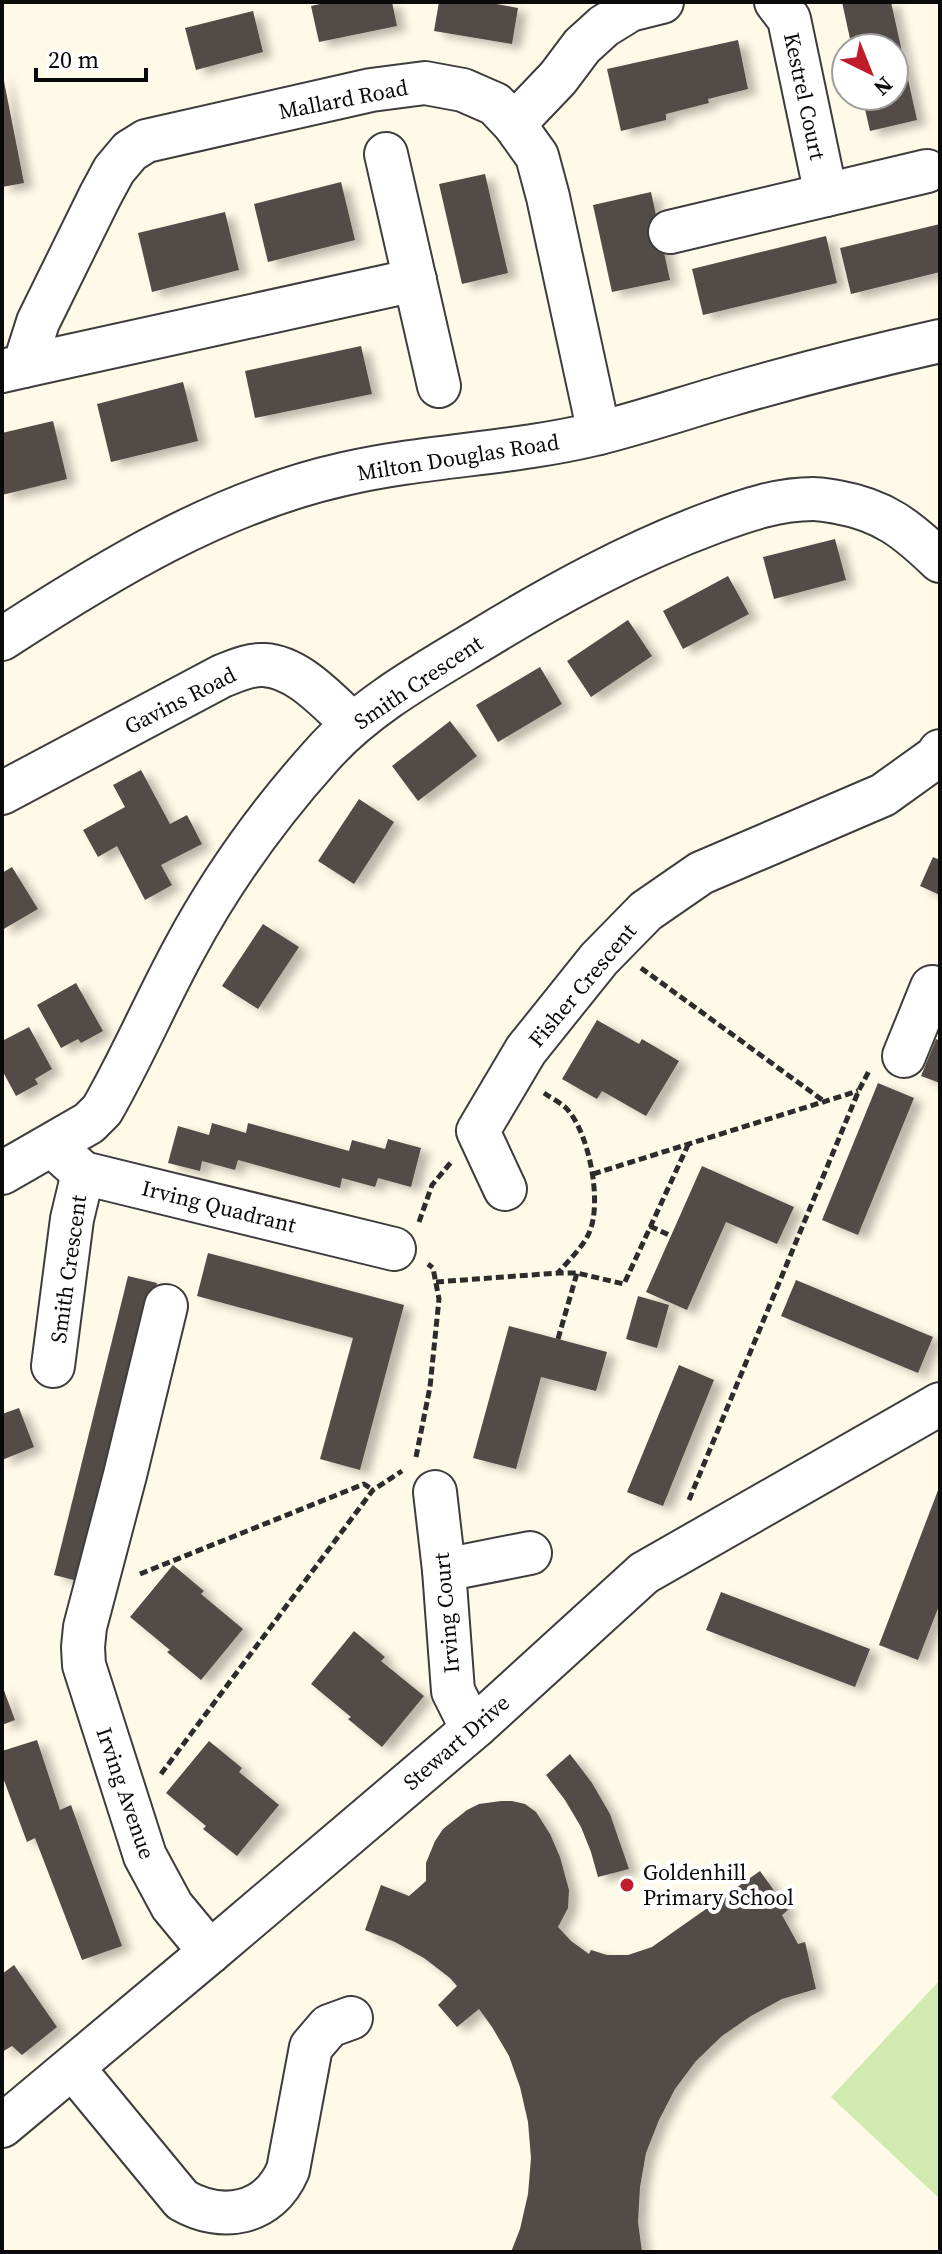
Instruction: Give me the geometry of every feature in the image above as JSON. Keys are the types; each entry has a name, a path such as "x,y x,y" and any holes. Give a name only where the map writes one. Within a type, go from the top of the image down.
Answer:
{"street":[{"path":"514,124 558,78 582,46 604,26 630,10 662,2"},
{"name":"Kestrel Court","path":"776,2 789,19 826,195"},
{"name":"Mallard Road","path":"13,368 114,170 130,151 146,141 371,90 425,83 463,90 495,104 537,156 599,433"},
{"path":"386,154 439,386"},
{"path":"670,232 927,171"},
{"name":"Mallard Road","path":"13,368 415,280"},
{"name":"Milton Douglas Road","path":"2,639 134,557 237,509 296,486 392,465 551,444 940,341"},
{"name":"Smith Crescent","path":"53,1366 72,1219 42,1163 102,1110 186,945 214,898 259,832 352,723 542,602 611,566 746,510 815,499 857,505 887,516 940,561"},
{"name":"Gavins Road","path":"2,793 242,668 263,664 284,669 307,684 352,723"},
{"name":"Fisher Crescent","path":"478,1131 526,1050 599,959 646,911 701,873 883,795 940,751"},
{"path":"904,1056 932,987 940,990"},
{"path":"478,1131 505,1189"},
{"name":"Irving Quadrant","path":"42,1163 401,1251"},
{"name":"Irving Avenue","path":"166,1306 85,1627 84,1665 145,1856 172,1906 210,1952"},
{"name":"Stewart Drive","path":"2,2126 476,1726 644,1573 940,1404"},
{"name":"Irving Court","path":"426,1477 444,1570 453,1691 465,1715 476,1726"},
{"path":"444,1570 530,1553"},
{"path":"73,2068 182,2200 196,2208 217,2212 250,2209 270,2199 288,2170 311,2047 329,2026 351,2018"}],"path":[{"path":"611,946 825,1102"},
{"path":"687,1504 859,1090 874,1061 904,1056"},
{"path":"513,1073 566,1108 582,1134 593,1174 596,1212 589,1235 558,1273"},
{"path":"593,1174 859,1090"},
{"path":"131,1814 373,1490 426,1477 430,1387 439,1299 433,1268 401,1251 432,1185 478,1131"},
{"path":"436,1282 577,1273 624,1284 688,1145"},
{"path":"650,1226 671,1236"},
{"path":"558,1339 577,1273"},
{"path":"95,1592 364,1484 373,1490"}],"green space":[{"path":"940,1980 940,2199 831,2097"}],"building":[{"path":"329,2 392,2 397,26 319,42 311,6"},
{"path":"439,2 486,2 518,8 512,44 434,31"},
{"path":"842,2 891,2 898,32 849,32"},
{"path":"253,11 263,52 196,70 185,28"},
{"path":"738,40 748,89 666,114 666,120 621,131 607,69"},
{"path":"2,71 24,183 2,187"},
{"path":"910,88 917,120 870,131 866,112 910,112"},
{"path":"485,174 508,273 462,284 439,184"},
{"path":"341,182 355,240 268,262 254,204"},
{"path":"651,192 670,280 612,292 593,205"},
{"path":"225,212 239,270 152,292 138,233"},
{"path":"940,224 940,272 851,294 840,248"},
{"path":"826,236 837,283 703,315 692,269"},
{"path":"361,346 372,394 255,418 245,371"},
{"path":"183,382 198,441 111,462 97,404"},
{"path":"53,421 67,479 2,495 2,433"},
{"path":"835,539 846,580 774,599 763,557"},
{"path":"728,576 749,614 683,649 663,611"},
{"path":"628,620 652,656 591,697 567,661"},
{"path":"540,667 562,704 498,742 476,705"},
{"path":"450,721 477,756 418,801 392,766"},
{"path":"141,770 170,824 187,815 202,844 161,865 172,885 145,900 117,846 98,857 83,830 125,807 113,785"},
{"path":"359,799 394,822 354,884 318,861"},
{"path":"933,857 940,860 940,895 920,886"},
{"path":"12,867 38,909 2,930 2,873"},
{"path":"263,924 299,947 258,1009 222,986"},
{"path":"76,983 103,1031 81,1043 78,1039 61,1048 37,1005"},
{"path":"597,1020 639,1044 642,1039 679,1061 646,1116 602,1091 597,1099 562,1079"},
{"path":"29,1027 52,1069 35,1079 38,1084 16,1096 2,1070 2,1041"},
{"path":"936,1039 940,1041 940,1083 921,1076"},
{"path":"878,1083 914,1098 858,1235 822,1220"},
{"path":"212,1123 246,1133 248,1123 349,1151 352,1140 385,1149 388,1139 421,1148 411,1187 378,1178 375,1187 342,1178 340,1188 238,1160 235,1170 202,1161 200,1171 168,1163 178,1126 209,1135"},
{"path":"702,1166 794,1207 777,1244 726,1222 687,1310 646,1292"},
{"path":"208,1253 404,1305 360,1470 320,1459 353,1338 197,1296"},
{"path":"128,1276 157,1283 82,1582 54,1575"},
{"path":"796,1280 933,1337 918,1373 781,1316"},
{"path":"638,1296 669,1305 657,1348 626,1339"},
{"path":"509,1326 607,1352 596,1391 541,1377 516,1469 473,1458"},
{"path":"679,1365 714,1380 663,1506 627,1492"},
{"path":"19,1408 34,1447 2,1460 2,1414"},
{"path":"940,1485 940,1603 918,1660 879,1645"},
{"path":"173,1565 204,1591 201,1594 243,1629 201,1680 130,1617"},
{"path":"721,1592 870,1649 855,1687 706,1630"},
{"path":"354,1631 385,1657 381,1661 424,1696 382,1747 311,1684"},
{"path":"2,1685 15,1720 2,1725"},
{"path":"37,1740 60,1810 71,1805 122,1946 82,1960 35,1838 27,1842 2,1775 2,1751"},
{"path":"209,1741 242,1768 239,1772 279,1805 237,1856 166,1793"},
{"path":"570,1754 610,1814 629,1869 598,1877 581,1827 546,1775"},
{"path":"501,1801 525,1804 536,1812 550,1834 569,1890 568,1908 558,1927 589,1954 591,1950 607,1955 628,1955 652,1947 760,1871 788,1910 782,1915 798,1944 805,1942 816,1989 782,1999 722,2036 696,2061 675,2089 646,2153 638,2222 642,2252 511,2252 528,2194 531,2158 528,2122 509,2056 479,2009 457,2027 438,2005 457,1986 450,1978 424,1958 365,1930 381,1885 409,1896 426,1881 426,1863 443,1829 479,1804"},
{"path":"14,1965 57,2027 22,2055 12,2046 2,2052 2,1974"}],"place":[{"name":"Goldenhill Primary School","path":"627,1885"}]}
